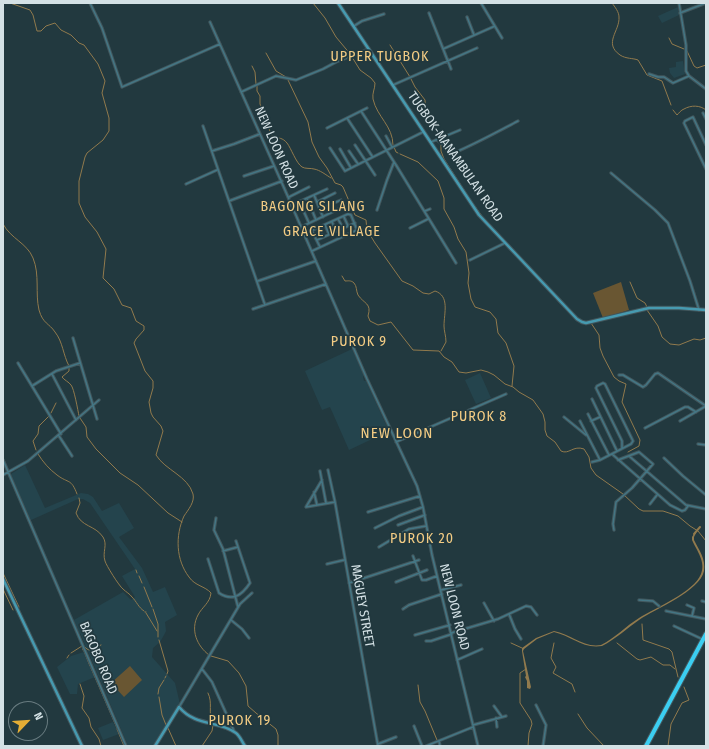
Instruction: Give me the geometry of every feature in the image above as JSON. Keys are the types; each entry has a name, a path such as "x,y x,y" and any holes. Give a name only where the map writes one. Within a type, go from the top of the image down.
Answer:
{"highway":[{"path":"646,746 706,634"}],"street":[{"path":"90,3 102,28 122,86 220,44"},
{"name":"TUGBOK-MANAMBULAN ROAD","path":"338,3 479,214 577,319 586,323 649,308 664,307 706,310"},
{"path":"481,3 502,38"},
{"path":"679,3 686,43 685,69 689,76 706,89"},
{"path":"680,13 706,3"},
{"path":"429,13 451,69"},
{"path":"354,26 362,21 384,14"},
{"path":"467,17 474,35"},
{"name":"NEW LOON ROAD","path":"210,22 282,181 365,374 416,483 425,515 437,576 478,746"},
{"path":"443,49 495,26"},
{"path":"393,85 477,48"},
{"path":"241,92 276,76 296,80 369,49"},
{"path":"649,74 664,77 673,83 689,76"},
{"path":"327,128 367,108"},
{"path":"361,111 456,263"},
{"path":"703,113 706,119"},
{"path":"706,145 693,117 685,121 684,123 706,168"},
{"path":"347,118 372,156"},
{"path":"438,140 448,149 456,152 478,142 518,120"},
{"path":"203,126 265,305"},
{"path":"432,142 460,130"},
{"path":"330,148 345,171 424,131"},
{"path":"212,151 260,134"},
{"path":"386,136 392,147"},
{"path":"355,145 375,175"},
{"path":"340,149 351,168"},
{"path":"350,151 358,164"},
{"path":"377,210 388,175 394,162"},
{"path":"244,176 274,166"},
{"path":"186,184 218,170"},
{"path":"611,172 656,210 668,223 690,281 699,310"},
{"path":"229,201 282,181"},
{"path":"289,197 309,187"},
{"path":"292,205 327,189"},
{"path":"317,202 335,193"},
{"path":"314,195 323,217"},
{"path":"307,198 316,220"},
{"path":"320,209 341,200"},
{"path":"299,202 309,223"},
{"path":"301,227 343,207"},
{"path":"424,212 430,208"},
{"path":"304,234 349,214 355,223 357,229 312,251"},
{"path":"344,216 348,226"},
{"path":"338,218 343,228"},
{"path":"410,228 428,219"},
{"path":"332,222 336,231"},
{"path":"317,240 355,223"},
{"path":"325,224 330,234"},
{"path":"318,227 323,237"},
{"path":"312,230 320,247"},
{"path":"470,260 505,243"},
{"path":"257,282 316,261"},
{"path":"253,309 326,284"},
{"path":"73,338 97,419"},
{"path":"18,363 72,456"},
{"path":"32,386 64,368 80,363"},
{"path":"619,375 623,375 643,387 655,374 658,373 706,406 680,421"},
{"path":"52,374 76,420"},
{"path":"592,462 612,454 632,443 633,440 605,384 603,383 596,388 622,441 622,448"},
{"path":"396,442 506,394"},
{"path":"592,399 617,451"},
{"path":"3,475 28,461 99,400"},
{"path":"645,428 685,407 688,407 696,412"},
{"path":"588,414 609,455"},
{"path":"564,417 588,436"},
{"path":"592,421 600,417"},
{"path":"580,421 600,460"},
{"path":"698,444 706,445"},
{"path":"614,530 613,524 615,505 653,465 653,462 639,452 618,460"},
{"path":"612,454 670,505 676,509 683,510 688,506"},
{"path":"629,456 688,506 706,509"},
{"path":"664,458 706,495"},
{"name":"BAGOBO ROAD","path":"3,460 126,746"},
{"name":"MAGUEY STREET","path":"328,470 378,745"},
{"path":"320,471 326,504"},
{"path":"322,480 306,507 335,502"},
{"path":"314,492 317,505"},
{"path":"650,504 658,494"},
{"path":"368,512 420,496"},
{"path":"375,528 399,516 423,507"},
{"path":"398,525 425,515"},
{"path":"216,518 214,530 223,550 238,608"},
{"path":"379,547 409,529 426,526"},
{"path":"208,560 219,593 222,595 235,597 240,595 250,583 236,541"},
{"path":"223,550 238,547"},
{"path":"413,556 424,580 437,576"},
{"path":"327,564 344,560"},
{"path":"349,583 419,560"},
{"path":"396,582 427,570"},
{"path":"3,579 81,746"},
{"path":"3,583 34,646"},
{"path":"441,590 461,585"},
{"path":"155,746 180,708 238,608 252,592"},
{"path":"403,610 409,605 442,594"},
{"path":"639,600 653,601 659,606"},
{"path":"702,601 706,602"},
{"path":"484,603 494,621"},
{"path":"687,605 694,608 692,616"},
{"path":"426,641 434,640 451,633 494,621 529,606 537,615"},
{"path":"666,611 706,619"},
{"path":"509,614 521,639"},
{"path":"231,620 242,629 249,638"},
{"path":"415,635 450,625"},
{"path":"674,626 704,639"},
{"path":"458,660 482,649"},
{"path":"202,669 212,682 234,732 245,746"},
{"path":"536,705 546,725 543,746"},
{"path":"494,706 502,717"},
{"path":"180,708 196,720 216,725 234,732"},
{"path":"426,746 473,726 506,716"},
{"path":"496,718 497,727"},
{"path":"414,726 422,746"},
{"path":"378,745 396,737"},
{"path":"439,741 440,746"}],"shaded area":[{"path":"678,7 679,15 662,23 658,16"},
{"path":"683,61 685,74 674,78 670,73 669,68 676,67 676,62"},
{"path":"621,282 629,310 603,318 593,293"},
{"path":"352,349 364,375 364,381 366,381 389,431 349,450 330,407 322,410 305,371"},
{"path":"480,373 491,398 476,404 465,380"},
{"path":"3,456 11,474 25,465 45,508 81,493 88,494 93,497 102,511 119,503 134,528 119,537 142,568 153,592 165,587 177,615 165,622 166,631 160,642 153,648 152,657 175,683 180,704 154,746 128,746 80,633 77,635 3,464","holes":["78,499 83,499 90,503 135,569 122,576 135,597 131,600 123,592 74,620 31,520"]},
{"path":"695,532 694,540 702,555 704,571 701,578 694,586 676,599 639,620 602,646 589,646 554,632 537,639 523,651 531,687 530,689 527,688 522,648 536,638 554,631 583,643 601,645 639,618 691,587 697,581 702,570 702,561 692,540"},
{"path":"84,652 95,677 78,684 77,694 70,694 57,667 71,656"},
{"path":"130,666 142,680 124,697 111,683"},
{"path":"113,722 119,734 103,740 98,728"}],"waterway":[{"path":"10,3 30,10 33,15 37,31 41,31 46,26 55,23 61,30 71,35 79,43 84,45 98,64 105,81 102,93 109,118 109,131 103,140 87,153 85,157 79,181 79,203 85,217 97,232 106,249 103,278 114,289 122,305 131,308 136,321 144,326 144,330 134,343 145,371 153,381 153,388 149,402 151,413 163,431 156,455 165,465 186,482 193,494 192,503 181,524 178,548 181,563 191,580 211,593 209,600 198,615 195,626 198,642 209,655"},
{"path":"313,3 325,18 336,37 351,55"},
{"path":"612,3 618,11 619,17 619,22 612,41 615,50 622,56 638,60 647,75 662,81 671,105"},
{"path":"669,38 672,44 684,49"},
{"path":"390,45 410,77"},
{"path":"687,51 694,66 697,68 706,65"},
{"path":"266,53 276,71 286,77"},
{"path":"352,57 360,70 375,83 373,99 378,111 388,127 393,145"},
{"path":"252,66 255,72 256,84"},
{"path":"411,79 425,100 426,118 434,126 440,138"},
{"path":"288,80 308,122 312,142 319,157 335,183 343,187 355,215 366,220 367,230 402,281 423,293 429,294 435,291 440,293 443,297 445,306 444,326 446,342 441,351"},
{"path":"257,86 257,91 260,96 260,104 267,120"},
{"path":"673,110 677,115 683,109 692,106 698,106 706,110"},
{"path":"268,122 271,134 275,137 281,138 287,143 302,167 321,171 331,178"},
{"path":"441,144 441,151 444,159 473,204"},
{"path":"394,147 398,153"},
{"path":"400,154 418,162 438,181 444,198 444,209 454,227 458,239 466,252 469,273 468,283 471,299 475,307 490,312 496,319 498,333 506,343 514,366 512,386"},
{"path":"3,200 3,205"},
{"path":"474,205 484,219"},
{"path":"3,224 10,234 27,248 33,258 37,277 37,297 39,310 44,321 58,336 69,366"},
{"path":"342,276 345,281 351,281 355,284 358,295 369,308 368,316 370,321 378,325 391,322 413,350 439,351 444,357 452,362 459,372 466,373 481,370 488,372 505,384 513,387 533,400 543,414 547,436 555,442 561,451 566,452 577,448 584,449 589,457 591,468 596,475 623,494 639,509 643,511 663,511 678,516 698,531 706,541"},
{"path":"630,282 637,298 645,303 647,307"},
{"path":"647,310 658,326 662,337 670,344 679,345 694,339 700,340 706,338"},
{"path":"591,323 599,335 600,348 614,377 626,384 622,402 640,440 639,446 628,452"},
{"path":"69,367 69,371 62,377 72,387 79,416"},
{"path":"51,413 56,403"},
{"path":"36,450 33,441 38,434 39,426 49,416"},
{"path":"80,418 86,427 87,437 96,449 120,473 138,485 168,513 182,522"},
{"path":"38,454 51,470 61,478 71,483 77,494"},
{"path":"79,498 80,503 76,513 78,518 100,533 103,537 105,543 104,558 108,567 121,587 144,611"},
{"path":"694,534 700,527"},
{"path":"3,573 19,607"},
{"path":"139,576 142,583"},
{"path":"144,587 152,607"},
{"path":"3,589 13,610"},
{"path":"153,609 158,624 158,637"},
{"path":"146,613 157,631"},
{"path":"642,624 643,640 669,649 672,652 678,677"},
{"path":"159,640 168,671 167,674"},
{"path":"511,643 522,648"},
{"path":"554,643 551,658 556,667 553,673 572,684 575,692"},
{"path":"617,643 637,659 640,660 651,657 663,665 670,665 675,669"},
{"path":"84,646 89,650 101,645"},
{"path":"71,653 82,646 83,650"},
{"path":"84,651 90,666"},
{"path":"211,656 228,661 239,673 246,686 248,706 276,729 278,735 278,746"},
{"path":"91,668 117,728"},
{"path":"526,669 520,673 520,703 532,724 529,733 528,746"},
{"path":"158,694 159,688 164,680"},
{"path":"80,684 84,696 82,708 89,718 91,727 99,739 101,746"},
{"path":"418,685 420,702 437,740"},
{"path":"668,746 671,724 682,703 689,700 684,687"},
{"path":"208,693 212,722"},
{"path":"159,697 162,715 166,725"},
{"path":"578,714 587,728 604,746"},
{"path":"202,746 212,731 213,725"},
{"path":"168,728 176,746"},
{"path":"117,729 124,746"}],"district":[{"name":"UPPER TUGBOK","path":"380,57"},
{"name":"BAGONG SILANG","path":"313,207"},
{"name":"GRACE VILLAGE","path":"332,232"},
{"name":"PUROK 9","path":"359,342"},
{"name":"PUROK 8","path":"479,417"},
{"name":"NEW LOON","path":"397,434"},
{"name":"PUROK 20","path":"422,539"},
{"name":"PUROK 19","path":"240,721"}]}
